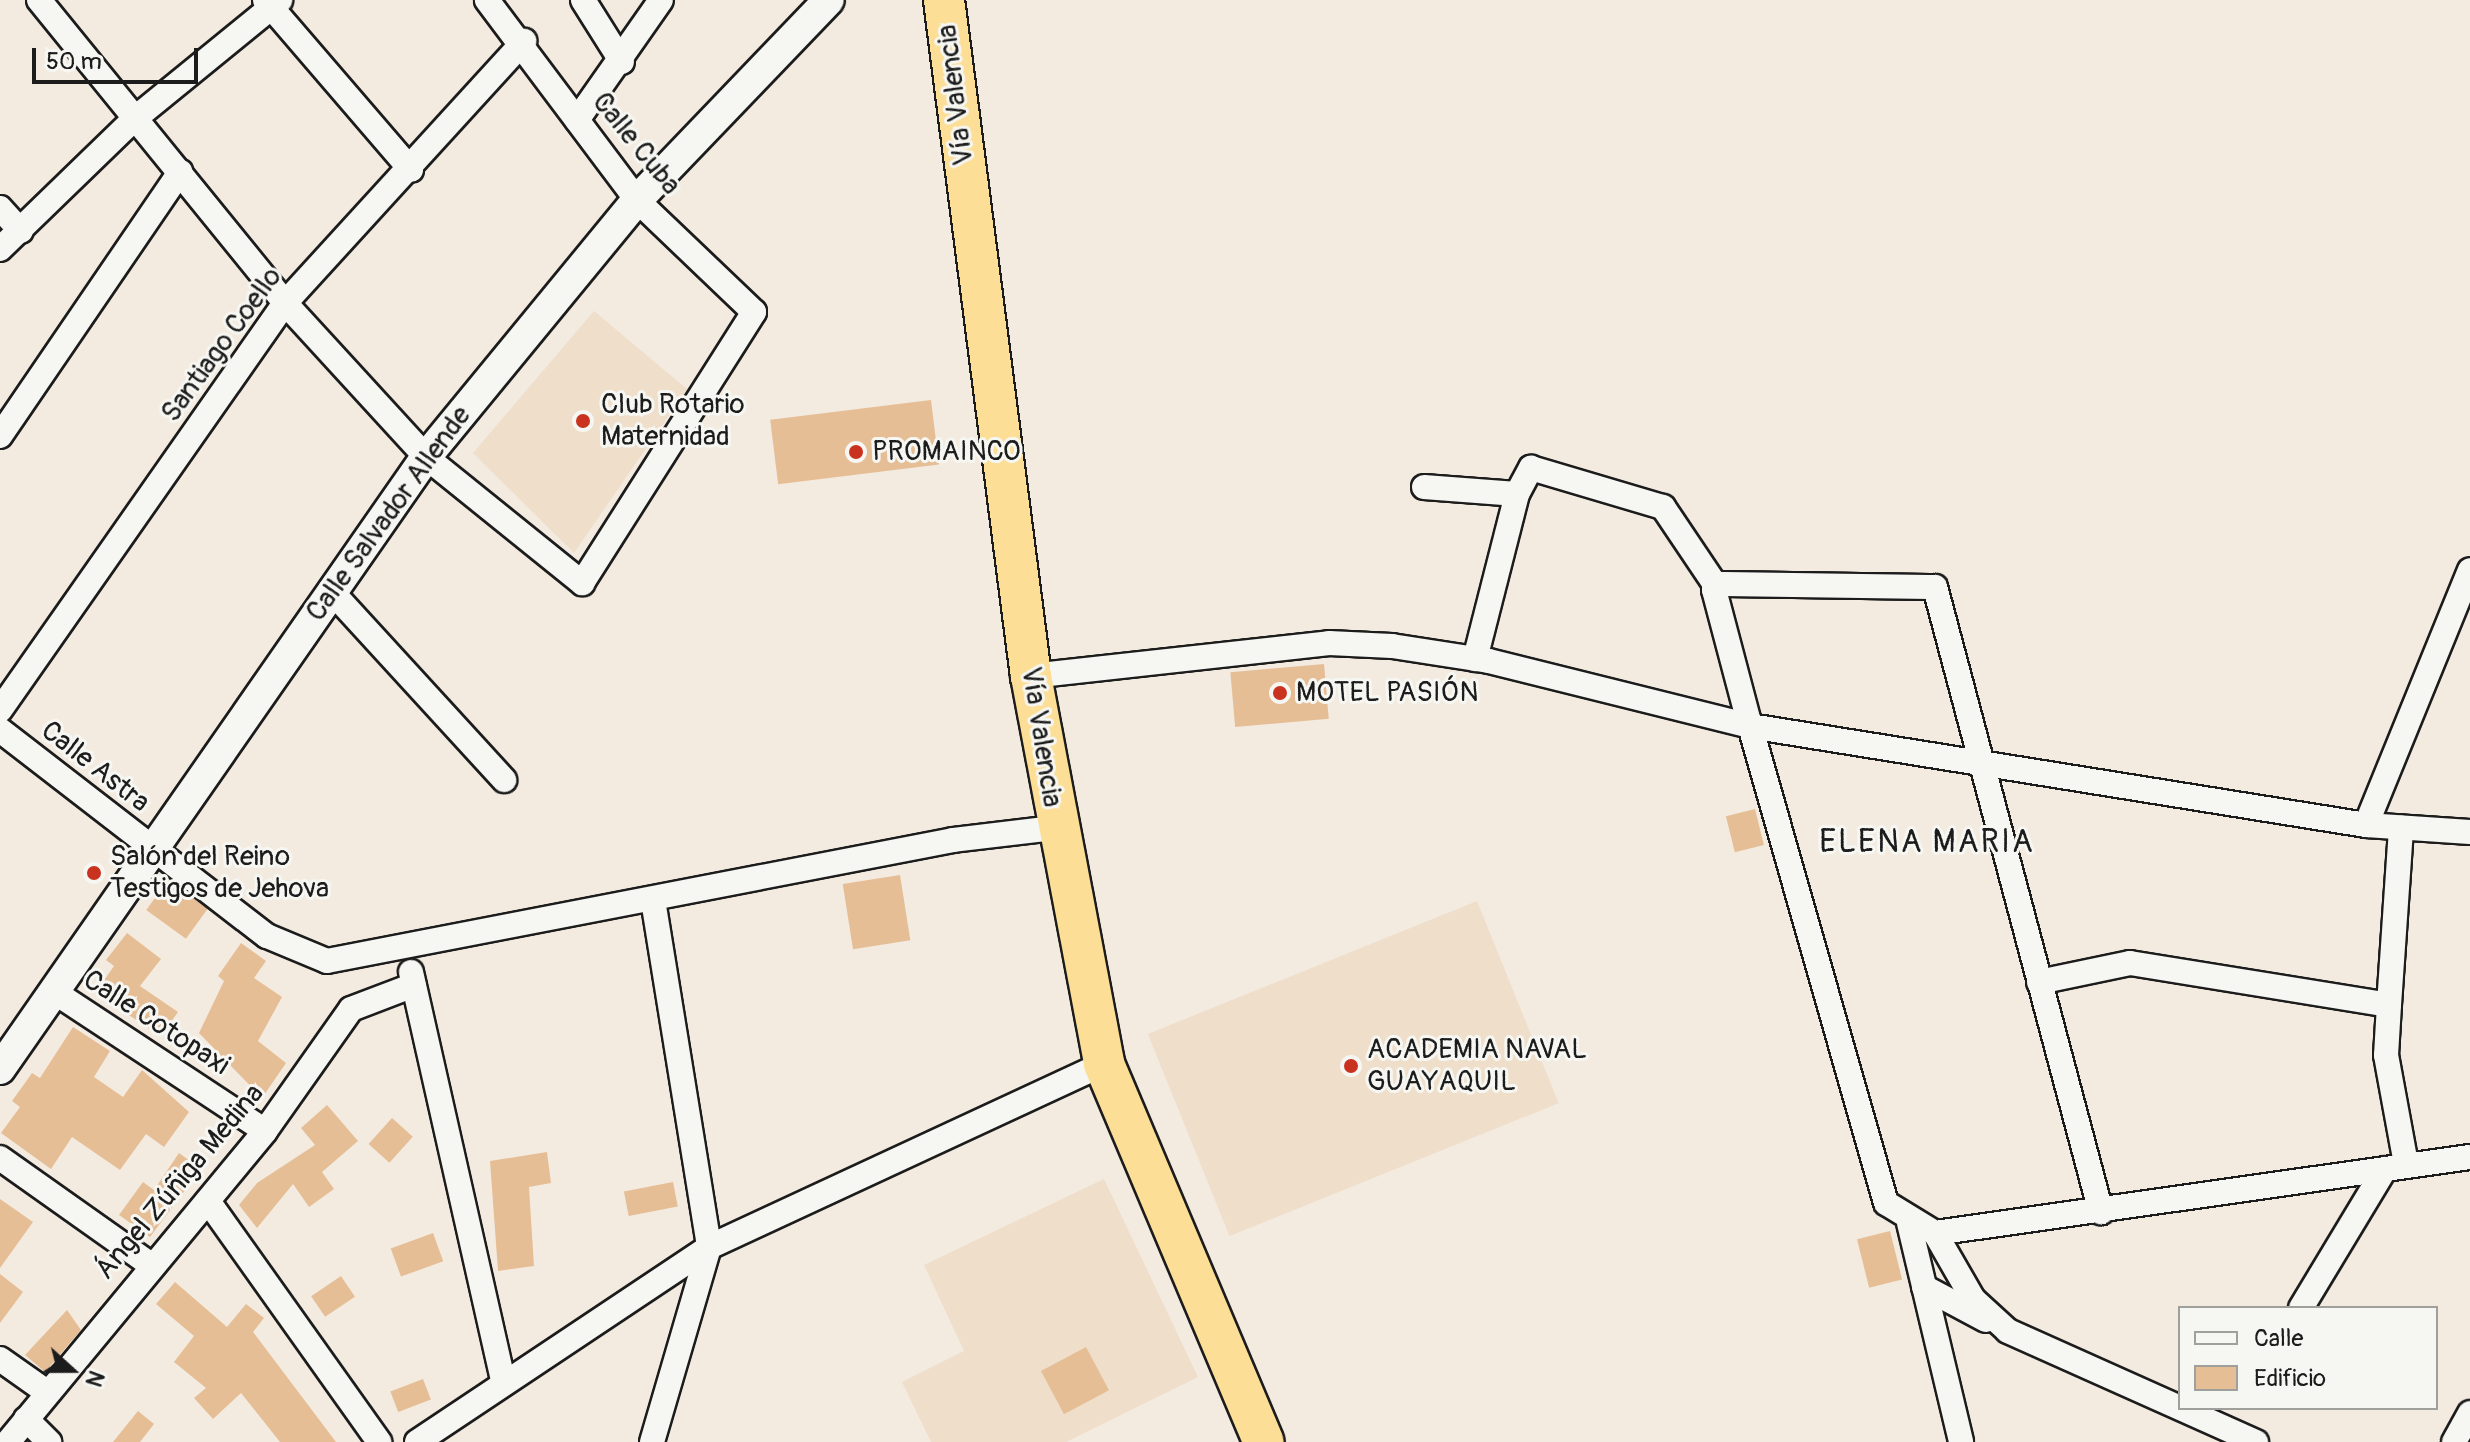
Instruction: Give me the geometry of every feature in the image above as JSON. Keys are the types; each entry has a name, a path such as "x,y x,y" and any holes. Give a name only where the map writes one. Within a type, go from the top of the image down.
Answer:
{"highway":[{"name":"Vía Valencia","path":"944,0 1031,676 1054,828 1104,1064 1264,1442"}],"street":[{"path":"39,0 133,120 180,172 285,303 426,457"},
{"name":"Calle Cuba","path":"426,457 582,583 754,312 637,200 577,120 524,41 487,0"},
{"path":"583,0 622,62"},
{"path":"577,120 622,62 661,0"},
{"name":"Calle Salvador Allende","path":"0,1069 426,457 637,200 829,0"},
{"path":"0,249 133,120 272,2 411,170"},
{"name":"Santiago Coello","path":"0,710 285,303 411,170 524,41"},
{"path":"0,436 180,172"},
{"path":"0,208 21,231"},
{"path":"1475,659 1517,494 1531,468 1663,507 1716,586 1750,726 1882,1188 1909,1223 1961,1442"},
{"path":"1424,487 1517,494"},
{"path":"2366,825 2465,596 2470,570"},
{"path":"1716,586 1931,584 2101,1212"},
{"path":"332,592 504,780"},
{"path":"1031,676 1329,643 1475,659 1750,726 1978,757 2366,825 2470,832"},
{"name":"Calle Astra","path":"0,730 267,936 307,957 407,950 953,840 1054,828"},
{"path":"2302,1306 2395,1166 2386,1055 2401,827"},
{"path":"652,1442 709,1247 653,900"},
{"path":"407,950 503,1380"},
{"path":"2039,982 2130,963 2389,1005"},
{"name":"Ángel Zúñiga Medina","path":"8,1442 44,1390 265,1131 351,1009 414,985"},
{"name":"Calle Cotopaxi","path":"53,991 265,1131"},
{"path":"417,1442 503,1380 709,1247 1104,1064"},
{"path":"1909,1223 1935,1233 2101,1212 2470,1157"},
{"path":"0,1158 151,1265"},
{"path":"208,1201 379,1442"},
{"path":"1935,1233 1973,1299 2008,1331"},
{"path":"1924,1287 2008,1331 2178,1396"},
{"path":"0,1359 44,1390"},
{"path":"2214,1410 2235,1418 2256,1442"},
{"path":"2457,1441 2470,1413"},
{"path":"26,1419 49,1442"}],"shaded area":[{"name":"Club Rotario Maternidad","path":"594,311 687,389 574,553 473,453"},
{"name":"ACADEMIA NAVAL GUAYAQUIL","path":"1477,901 1559,1103 1230,1236 1148,1034"},
{"path":"1104,1179 1198,1377 1066,1442 931,1442 902,1382 964,1351 924,1265"}],"building":[{"name":"PROMAINCO","path":"931,400 939,465 778,484 770,420"},
{"name":"MOTEL PASIÓN","path":"1324,664 1329,719 1235,727 1230,672"},
{"path":"1755,809 1764,845 1735,852 1726,816"},
{"path":"900,875 910,940 853,949 843,884"},
{"path":"168,880 208,909 186,939 146,910"},
{"path":"127,933 161,959 140,986 178,1012 161,1036 95,993 114,966 106,960"},
{"path":"241,943 266,961 254,978 282,997 258,1041 286,1063 262,1098 199,1033 224,981 218,976"},
{"path":"73,1027 110,1051 94,1077 123,1097 142,1070 189,1112 164,1147 146,1134 120,1170 72,1137 51,1169 1,1133 20,1107 12,1101 32,1073 40,1078"},
{"path":"327,1105 358,1141 322,1172 334,1189 309,1207 293,1184 257,1228 239,1205 257,1183 315,1145 301,1128"},
{"path":"392,1118 413,1137 389,1163 369,1144"},
{"path":"547,1152 551,1183 529,1187 534,1266 498,1271 490,1161"},
{"path":"179,1153 201,1169 150,1237 119,1215 143,1182 154,1190"},
{"path":"673,1182 678,1207 629,1216 624,1192"},
{"path":"0,1199 33,1222 0,1268"},
{"path":"1890,1231 1902,1280 1869,1288 1857,1239"},
{"path":"433,1233 443,1261 401,1277 391,1248"},
{"path":"0,1274 23,1292 0,1323"},
{"path":"341,1276 355,1297 325,1317 311,1296"},
{"path":"175,1282 227,1327 246,1304 264,1318 253,1332 336,1442 280,1442 241,1393 213,1419 194,1398 206,1388 174,1362 194,1336 156,1304"},
{"path":"67,1310 81,1330 45,1372 25,1355"},
{"path":"1086,1347 1109,1390 1064,1414 1041,1371"},
{"path":"423,1379 431,1400 398,1412 390,1392"},
{"path":"138,1411 154,1424 140,1442 113,1442"}],"place":[{"name":"Club Rotario Maternidad","path":"583,421"},
{"name":"PROMAINCO","path":"856,452"},
{"name":"MOTEL PASIÓN","path":"1280,693"},
{"name":"Salón del Reino Testigos de Jehova","path":"94,873"},
{"name":"ACADEMIA NAVAL GUAYAQUIL","path":"1351,1066"}],"district":[{"name":"ELENA MARIA","path":"1927,842"}]}
